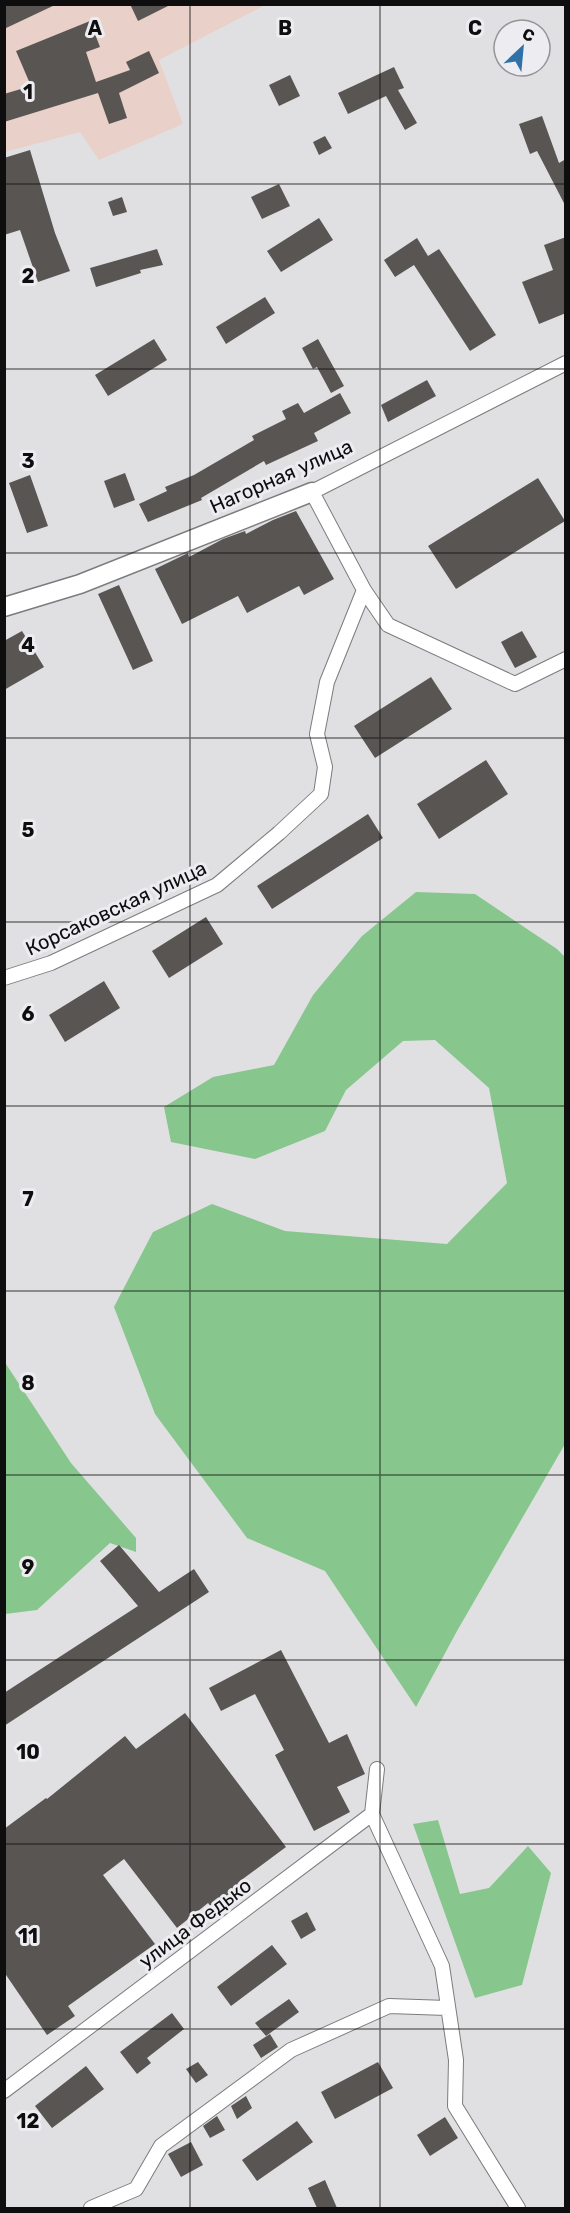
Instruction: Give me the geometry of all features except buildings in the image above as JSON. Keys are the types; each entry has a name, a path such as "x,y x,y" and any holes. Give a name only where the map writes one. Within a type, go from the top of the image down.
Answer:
{"street":[{"name":"Нагорная улица","path":"4,607 80,584 312,492 566,363"},
{"path":"312,492 364,590 387,625 515,684 566,659"},
{"name":"Корсаковская улица","path":"4,978 51,963 217,885 321,794 325,766 316,734 327,682 364,590"},
{"path":"377,1769 372,1814 442,1966 456,2060 455,2106 518,2208"},
{"name":"улица Федько","path":"4,2091 372,1814"},
{"path":"92,2208 136,2189 161,2146 291,2050 389,2006 447,2008"}],"shaded area":[{"path":"5,5 265,5 159,60 183,124 99,160 80,132 5,152"}],"green space":[{"path":"416,892 475,894 557,949 566,958 565,1444 416,1707 325,1571 247,1538 155,1414 114,1307 153,1232 212,1204 285,1231 447,1244 507,1183 489,1088 435,1040 403,1041 346,1090 325,1131 255,1159 171,1142 164,1107 213,1077 274,1065 313,995 362,936"},
{"path":"4,1361 71,1463 136,1538 136,1552 110,1543 37,1610 5,1614"},
{"path":"438,1820 460,1894 489,1888 528,1846 551,1873 522,1985 475,1998 413,1824"}]}
